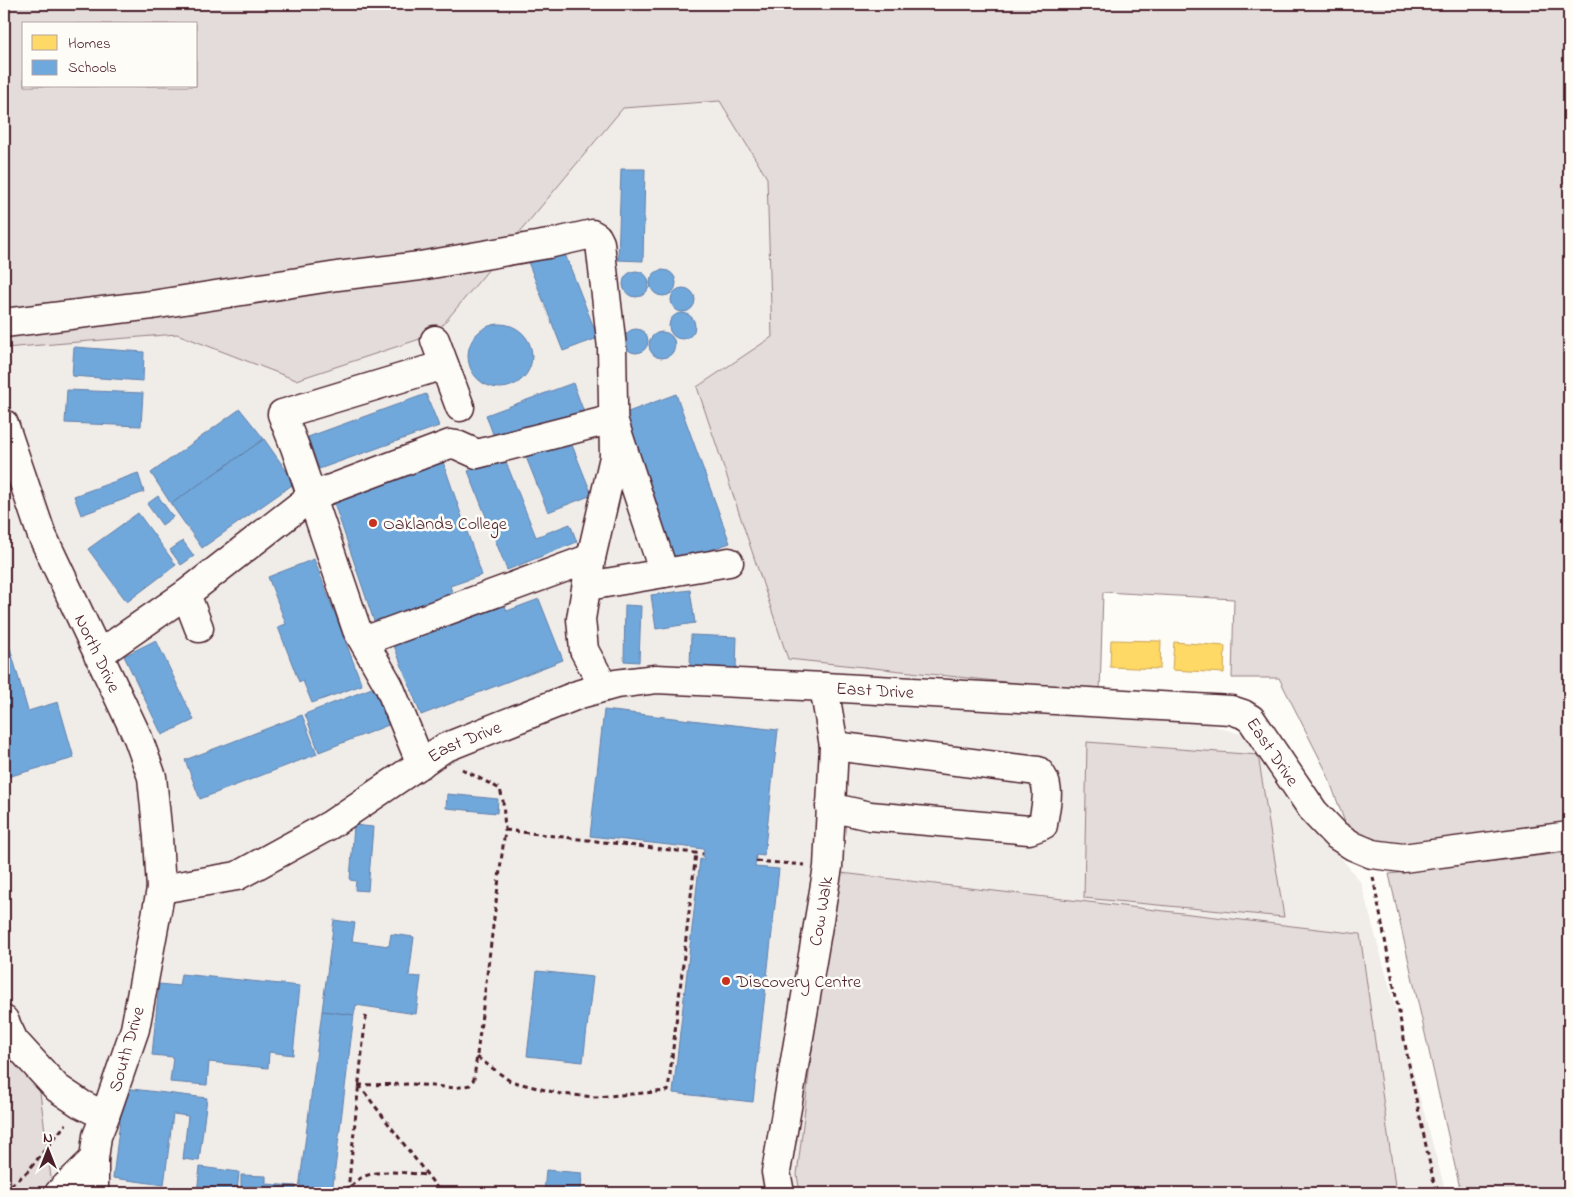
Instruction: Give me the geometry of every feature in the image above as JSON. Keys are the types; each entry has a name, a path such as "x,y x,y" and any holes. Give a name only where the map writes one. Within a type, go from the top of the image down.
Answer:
{"lane":[{"path":"4,323 152,306 337,276 420,266 548,244 592,234 597,237 600,243 612,348 614,456 581,618 584,650 604,687"},
{"path":"435,340 460,407"},
{"path":"421,764 389,686 358,630 282,414 444,365"},
{"path":"98,655 186,594 312,496 450,444 477,454 613,419"},
{"path":"613,419 664,573"},
{"name":"North Drive","path":"4,424 41,533 138,738 152,777 161,889"},
{"path":"364,641 592,558"},
{"path":"588,586 729,562"},
{"path":"186,594 199,628"},
{"name":"East Drive","path":"161,889 236,876 277,866 330,825 444,748 580,694 604,687 656,680 824,687 1231,710 1251,719 1314,812 1336,835 1353,846 1372,854 1403,858 1569,836"},
{"name":"Cow Walk","path":"780,1193 776,1172 828,867 834,746 824,687"},
{"path":"830,807 870,816 1029,830 1043,825 1047,787 1045,779 1038,772 834,746"},
{"name":"South Drive","path":"94,1193 94,1159 97,1136 93,1110 135,1029 161,889"},
{"path":"7,1036 57,1088 93,1110"},
{"path":"59,1193 94,1159"}],"path":[{"path":"358,1085 411,1084 455,1088 470,1085 474,1079 505,830 503,801 500,790 458,767 444,748"},
{"path":"505,830 703,854"},
{"path":"477,1057 510,1081 561,1094 595,1097 668,1090 696,853"},
{"path":"756,861 828,867"},
{"path":"1377,894 1411,1075 1436,1193"},
{"path":"347,1192 366,1013"},
{"path":"358,1085 441,1193"},
{"path":"4,1192 93,1110"},
{"path":"347,1192 356,1181 368,1175 407,1173 428,1176"}],"shaded area":[{"path":"4,4 1569,4 1569,822 1388,847 1347,828 1326,771 1279,678 1232,678 1234,599 1103,592 1100,692 788,659 697,387 772,337 767,178 720,101 623,108 435,334 296,380 177,334 4,348"},
{"name":"Oaklands College","path":"720,101 767,178 772,337 1100,692 1244,735 1361,883 1446,1193 53,1193 39,1085 4,1037 4,348 177,334 296,380 434,334 623,108"},
{"path":"1087,742 1258,755 1284,917 1084,898"},
{"path":"1569,852 1569,1193 1461,1193 1389,874"},
{"path":"833,872 1360,934 1396,1193 800,1193 797,1175"},
{"path":"4,1056 21,1067 39,1085 53,1193 4,1193"}],"building: Homes":[{"path":"1111,640 1161,641 1160,669 1110,667"},
{"path":"1174,642 1225,646 1224,673 1172,670"}],"building: Schools":[{"path":"621,169 645,169 643,261 618,260"},
{"path":"563,249 598,338 563,351 528,262"},
{"path":"663,270 672,274 676,283 672,292 663,296 654,292 650,283 654,274"},
{"path":"636,271 645,275 649,284 645,293 636,297 627,293 623,284 627,275"},
{"path":"683,288 692,291 695,300 692,309 683,312 674,309 671,300 674,291"},
{"path":"682,313 691,317 695,326 691,335 682,339 673,335 669,326 673,317"},
{"path":"500,324 518,330 526,338 532,356 526,374 518,382 500,388 482,382 474,374 468,356 474,338 482,330"},
{"path":"636,329 645,332 648,341 645,350 636,353 627,350 624,341 627,332"},
{"path":"662,332 671,336 675,345 671,354 662,358 653,354 649,345 653,336"},
{"path":"74,347 144,352 143,381 72,376"},
{"path":"573,383 584,412 497,445 486,415"},
{"path":"67,390 143,393 141,426 65,423"},
{"path":"426,394 439,426 319,469 308,437"},
{"path":"676,394 730,543 673,563 620,415"},
{"path":"240,409 264,439 171,504 151,473"},
{"path":"568,435 592,495 548,512 524,452"},
{"path":"264,439 295,483 202,548 171,504"},
{"path":"441,456 482,575 450,586 455,600 376,627 331,494"},
{"path":"504,457 536,537 570,524 577,542 507,570 468,471"},
{"path":"138,473 144,492 81,515 74,496"},
{"path":"158,496 173,517 162,525 147,504"},
{"path":"138,513 176,565 127,602 88,549"},
{"path":"183,541 194,556 181,565 170,550"},
{"path":"314,559 362,685 312,703 303,681 299,682 278,627 286,624 268,577"},
{"path":"690,590 695,623 656,629 651,595"},
{"path":"501,595 507,611 539,599 563,660 421,715 391,638"},
{"path":"625,605 641,606 639,662 624,661"},
{"path":"4,627 28,711 58,702 74,758 4,778"},
{"path":"691,635 737,637 736,668 690,666"},
{"path":"156,640 194,720 162,735 124,656"},
{"path":"377,686 391,724 319,752 305,714"},
{"name":"Discovery Centre","path":"604,710 778,730 764,856 756,855 755,867 779,869 753,1102 673,1093 700,859 703,860 704,849 590,836"},
{"path":"302,715 317,754 200,799 185,760"},
{"path":"447,794 498,799 497,813 446,808"},
{"path":"354,825 373,827 368,891 355,890 356,881 350,880"},
{"path":"334,920 355,923 352,941 389,946 391,934 414,937 409,976 421,977 416,1014 356,1005 354,1015 322,1011"},
{"path":"537,971 593,977 583,1062 527,1056"},
{"path":"181,974 300,986 293,1055 269,1052 268,1068 209,1062 207,1085 170,1082 173,1057 152,1055 159,984 179,986"},
{"path":"322,1011 354,1015 332,1193 299,1189"},
{"path":"124,1088 207,1098 199,1161 183,1159 188,1116 173,1114 164,1185 113,1178"},
{"path":"200,1167 239,1172 237,1193 197,1193"},
{"path":"546,1170 582,1173 581,1193 544,1193"},
{"path":"241,1175 266,1176 266,1184 296,1186 296,1193 241,1193"}],"place":[{"name":"Oaklands College","path":"373,523"},
{"name":"Discovery Centre","path":"726,981"}]}
